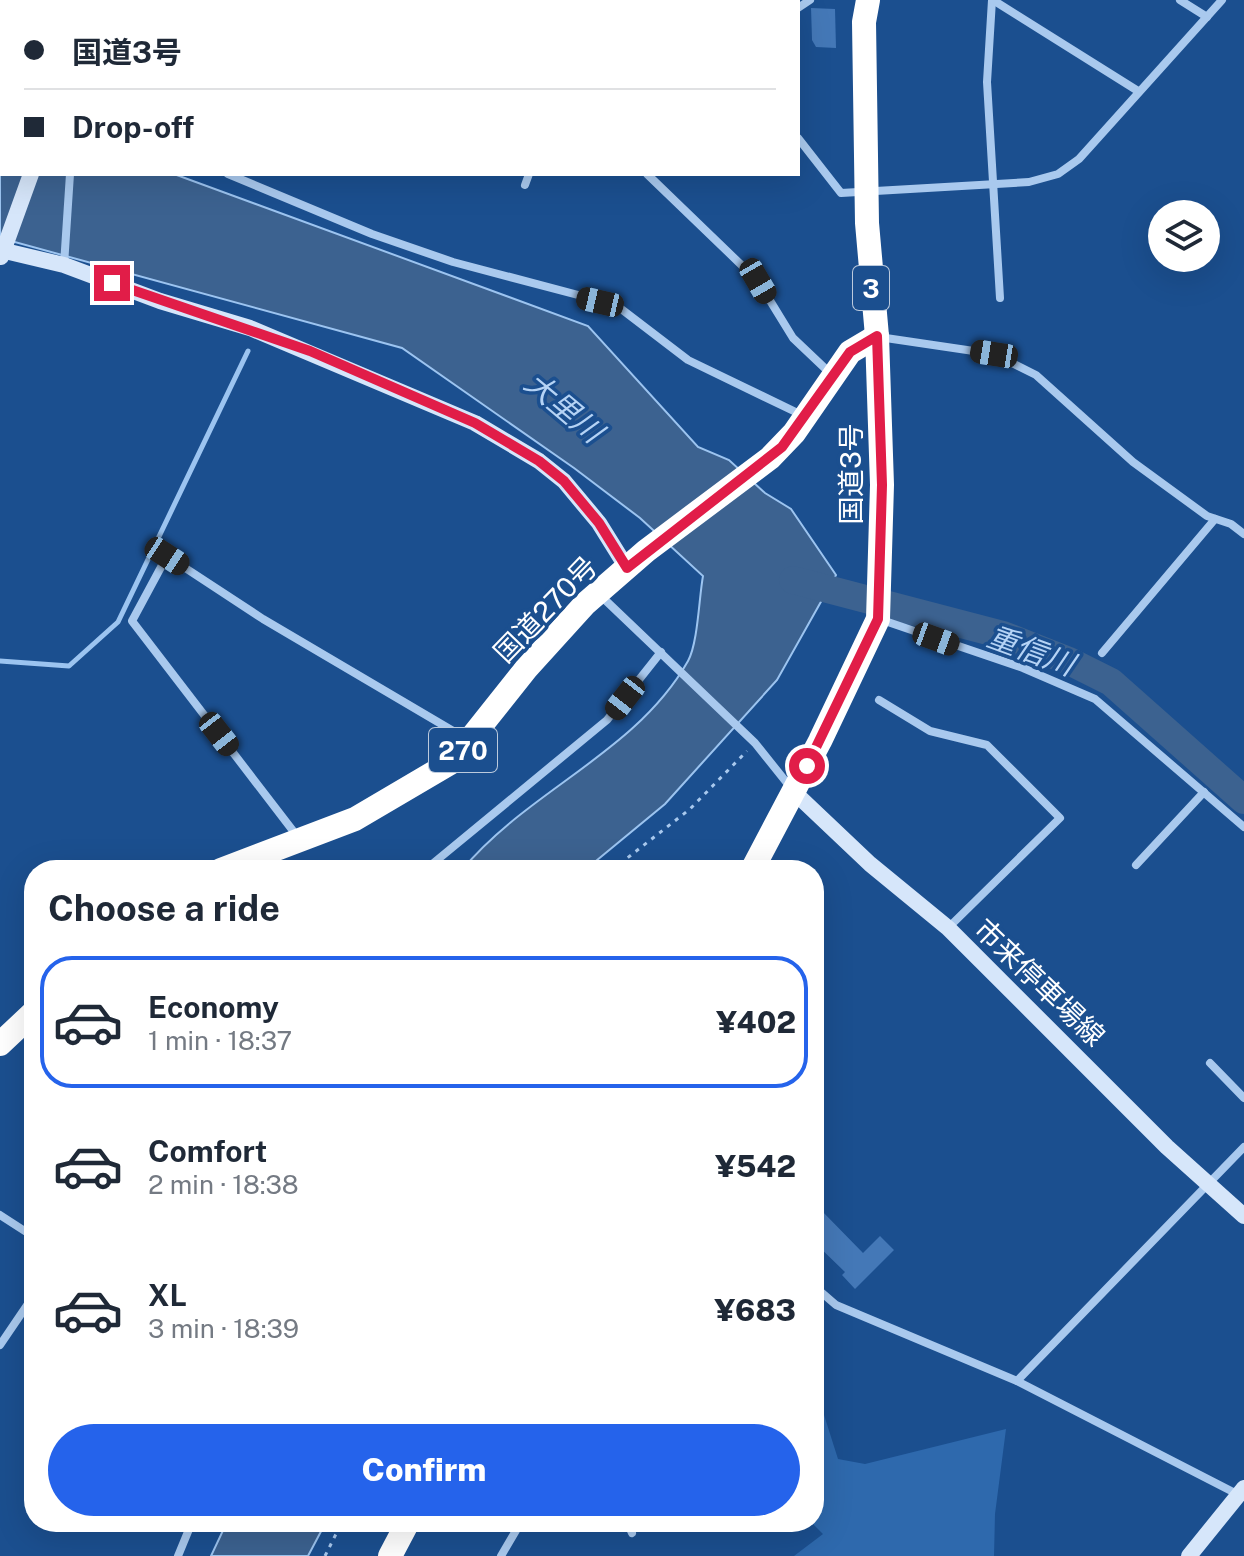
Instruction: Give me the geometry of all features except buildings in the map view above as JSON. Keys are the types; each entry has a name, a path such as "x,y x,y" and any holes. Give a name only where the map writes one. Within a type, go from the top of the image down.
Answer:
{"highway":[{"name":"国道3号","path":"757,860 878,619 882,485 877,336 866,192 864,22 868,0"},
{"name":"国道270号","path":"247,860 380,807 436,774 470,742 553,636 646,551 782,447 855,347 877,336"},
{"path":"0,1044 24,1021"},
{"path":"390,1556 403,1532"}],"street":[{"path":"1000,298 987,82 993,0 1138,91"},
{"path":"1180,0 1207,17"},
{"path":"800,141 841,193 1029,182 1058,174 1079,159 1222,0"},
{"path":"30,176 4,250 65,262 310,351 475,423 539,461 564,481 599,523 627,568"},
{"path":"65,262 70,176"},
{"path":"233,176 372,234 453,262 616,305 688,360 805,416"},
{"path":"525,185 528,176"},
{"path":"649,176 758,281 793,338 832,375"},
{"path":"877,336 994,354 1036,375 1133,462 1215,519 1244,534"},
{"path":"1102,653 1215,519"},
{"path":"300,840 132,621 167,556 263,619 470,742"},
{"path":"598,593 752,740 794,792"},
{"path":"878,619 1023,668 1095,699 1244,827"},
{"path":"437,860 607,720 664,655"},
{"path":"879,700 930,731 987,745 1060,818 948,928"},
{"name":"市来停車場線","path":"794,792 870,864 948,928 1167,1147 1210,1182 1244,1216"},
{"path":"1136,865 1204,792"},
{"path":"1210,1063 1244,1098"},
{"path":"1017,1381 1244,1147"},
{"path":"0,1215 24,1231"},
{"path":"824,1295 836,1305 1017,1381 1242,1493 1189,1556"},
{"path":"0,1345 24,1310"},
{"path":"178,1556 188,1532"},
{"path":"501,1556 515,1532"}],"path":[{"path":"625,860 690,809 752,740"},
{"path":"325,1556 337,1532"}],"shaded area":[{"path":"824,1415 838,1459 865,1464 1006,1429 995,1514 994,1556 794,1556 823,1534"}],"water":[{"name":"大里川","path":"0,176 179,176 588,326 698,447 729,460 765,493 791,509 836,575 777,680 665,804 597,860 472,860 518,817 611,746 666,693 691,653 703,576 640,518 574,468 402,348 0,238"},
{"path":"222,1532 321,1532 308,1556 211,1556"}],"waterway":[{"path":"0,661 69,666 118,622 248,351"},
{"name":"重信川","path":"793,580 1003,635 1069,661 1111,682 1244,800"}],"route":[{"path":"112,283 310,351 475,423 539,461 564,481 599,523 627,568 782,447 850,352 877,336 882,485 878,619 807,766"}]}
